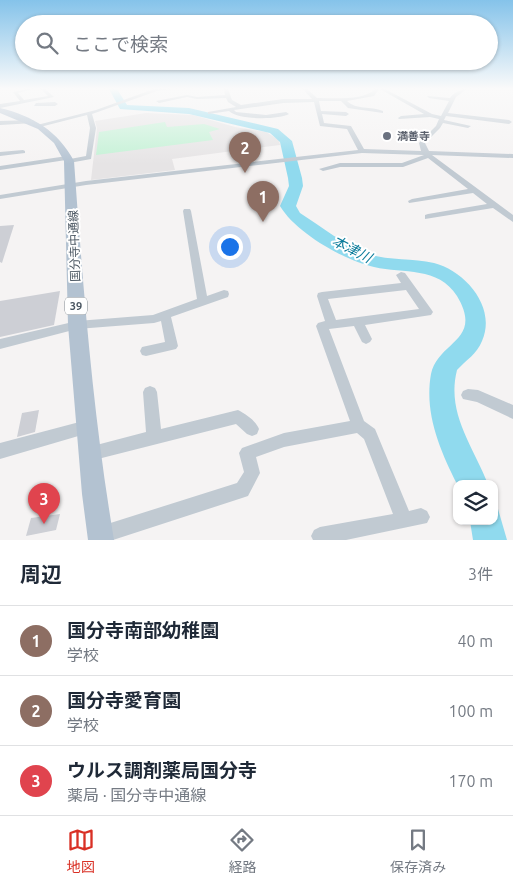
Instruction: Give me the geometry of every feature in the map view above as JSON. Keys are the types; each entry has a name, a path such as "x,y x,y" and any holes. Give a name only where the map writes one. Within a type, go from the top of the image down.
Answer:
{"main road":[{"name":"国分寺中通線","path":"16,114 36,124 57,140 68,159 71,186 77,325 101,538"}],"street":[{"path":"0,124 36,124 83,114"},
{"path":"0,168 89,158 93,128 89,114"},
{"path":"248,114 266,117 285,114"},
{"path":"320,114 322,125 349,127 362,151"},
{"path":"444,114 422,143 428,155 513,220"},
{"path":"401,118 430,115 468,126"},
{"path":"442,118 509,122"},
{"path":"0,197 71,186 362,151 428,155 513,156"},
{"path":"0,154 23,152"},
{"path":"323,169 340,165 403,166 428,155"},
{"path":"412,201 474,190"},
{"path":"428,217 494,205"},
{"path":"188,211 203,301"},
{"path":"320,536 412,518 370,434 359,426 322,326 332,325 358,322 427,312 405,280 322,296 332,325"},
{"path":"0,344 77,325 154,319 224,294"},
{"path":"146,351 172,346 165,315"},
{"path":"358,322 366,339"},
{"path":"150,392 154,438"},
{"path":"468,395 478,396 513,412"},
{"path":"90,453 238,417 252,429"},
{"path":"101,538 242,490 252,473 247,453 284,440 359,426"},
{"path":"0,452 87,427"}],"shaded area":[{"path":"138,114 193,115 235,127 266,132 279,140 280,145 172,159 175,170 91,180 97,128 95,121"}],"green space":[{"path":"165,122 167,127 204,124 220,129 209,132 213,140 96,155 99,132"}],"building":[{"path":"14,225 2,263 0,262 0,226"},
{"path":"60,291 54,325 0,337 0,301"},
{"path":"39,410 35,432 17,437 22,413"},
{"path":"60,514 56,530 26,536 31,518"}],"waterway":[{"name":"本津川","path":"203,114 274,131 286,141 296,186 288,206 294,216 332,242 362,258 383,263 422,267 441,272 450,277 463,290 472,306 475,324 474,333 468,345 446,367 442,386 442,401 448,430 471,480"},
{"name":"本津川","path":"487,525 490,540"}],"place":[{"name":"満善寺","path":"387,136"},
{"name":"国分寺愛育園","path":"245,173"},
{"name":"国分寺南部幼稚園","path":"263,222"},
{"name":"ウルス調剤薬局国分寺","path":"44,524"}]}
